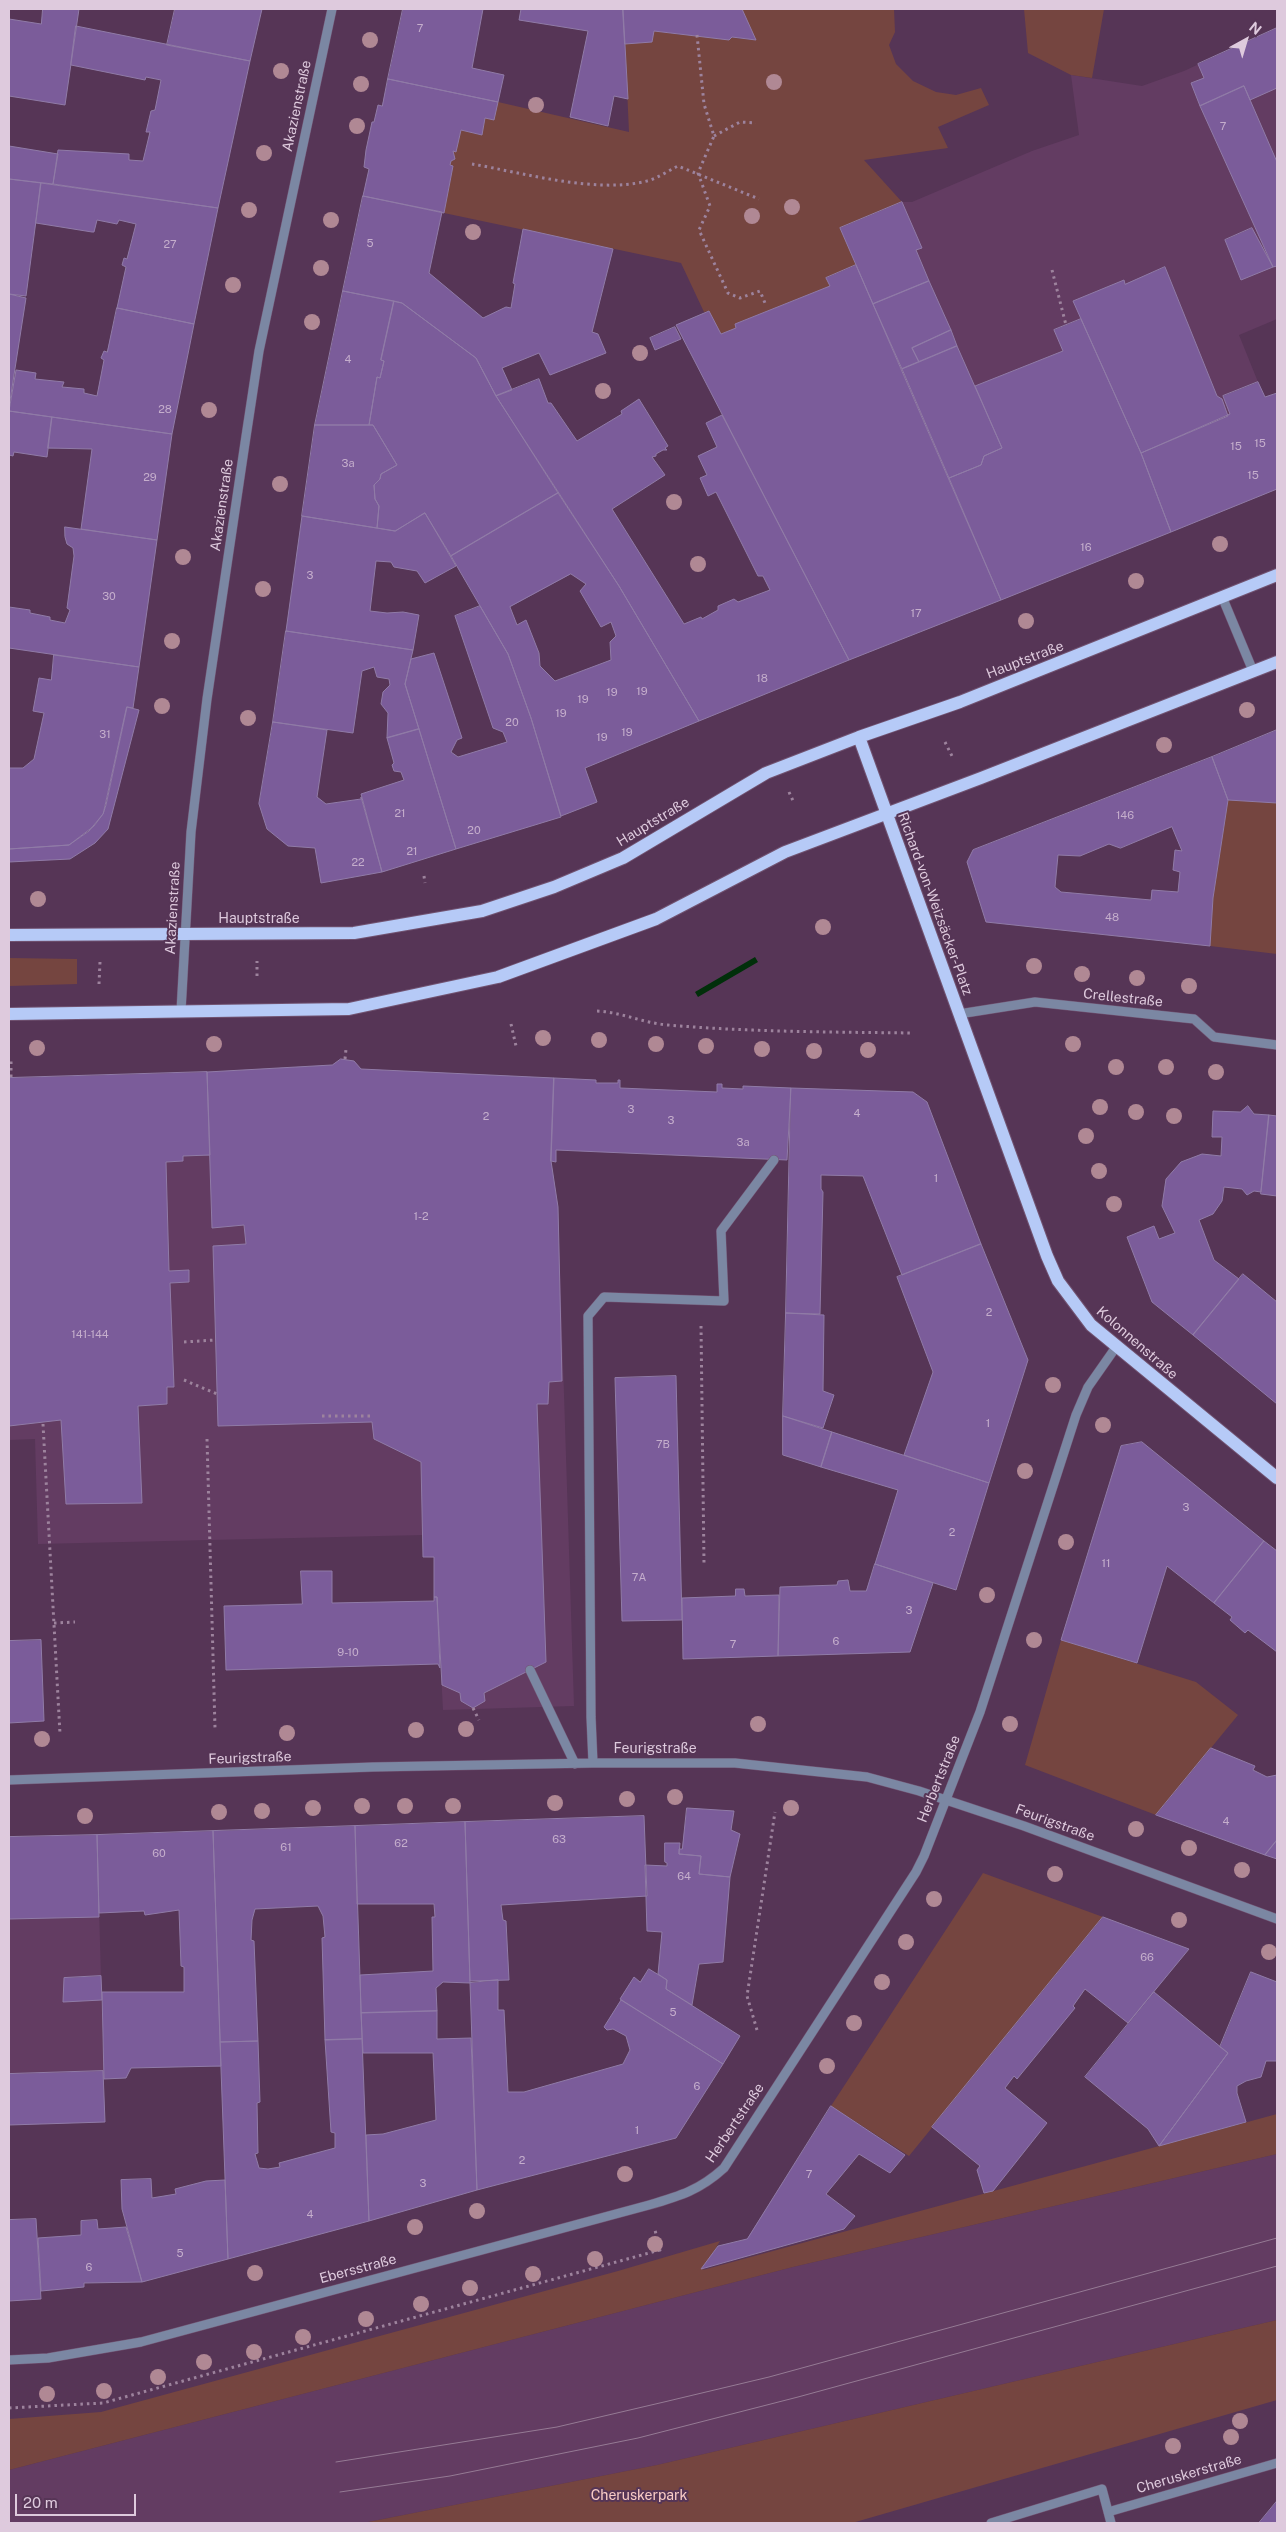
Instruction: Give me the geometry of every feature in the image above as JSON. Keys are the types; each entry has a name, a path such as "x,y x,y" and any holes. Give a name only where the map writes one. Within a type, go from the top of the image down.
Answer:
{"main road":[{"name":"Hauptstraße","path":"9,935 354,933 482,912 554,887 623,858 766,773 859,737 960,702 1223,599 1277,575"},
{"path":"9,1014 349,1009 498,977 656,919 785,852 1277,662"},
{"name":"Richard-von-Weizsäcker-Platz","path":"859,737 985,1082"},
{"name":"Kolonnenstraße","path":"985,1082 1047,1256 1058,1281 1072,1303 1091,1325 1116,1347 1277,1478"}],"street":[{"name":"Akazienstraße","path":"181,1011 192,822 207,699 250,405 332,9"},
{"path":"1223,599 1253,671"},
{"name":"Crellestraße","path":"959,1014 1035,1002 1194,1019 1214,1037 1277,1045"},
{"path":"593,1763 588,1316 604,1298 724,1301 722,1231 774,1160"},
{"name":"Herbertstraße","path":"709,2182 724,2168 916,1872 980,1712 1076,1415 1088,1386 1116,1347"},
{"path":"530,1670 575,1764"},
{"name":"Feurigstraße","path":"9,1780 373,1767 735,1762 868,1777 946,1800 1277,1919"},
{"name":"Ebersstraße","path":"9,2360 48,2358 141,2342 649,2205 690,2193 709,2182"},
{"name":"Cheruskerstraße","path":"1108,2512 1277,2462"},
{"path":"992,2523 1102,2489 1111,2523"}],"path":[{"path":"697,35 704,104 714,136"},
{"path":"756,123 740,122 714,136 698,173 710,206 699,230 728,294 740,298 760,291 765,303"},
{"path":"472,164 584,183 620,185 648,180 678,166 758,199"},
{"path":"1052,270 1066,325"},
{"path":"945,742 952,756"},
{"path":"424,876 426,882"},
{"path":"257,958 257,976"},
{"path":"99,984 100,959"},
{"path":"596,1012 611,1012 665,1025 777,1031 912,1033"},
{"path":"511,1024 516,1046"},
{"path":"345,1059 346,1049"},
{"path":"11,1058 11,1078"},
{"path":"700,1300 704,1564"},
{"path":"184,1342 215,1340"},
{"path":"184,1380 217,1394"},
{"path":"322,1416 372,1416"},
{"path":"43,1424 60,1734"},
{"path":"207,1439 215,1728"},
{"path":"54,1622 75,1622"},
{"path":"473,1708 479,1720"},
{"path":"757,2030 747,1996 775,1812"},
{"path":"9,2408 103,2403 660,2250 649,2205"}],"shaded area":[{"path":"1277,28 1277,319 1239,335 1258,382 1223,396 1232,417 1171,532 1001,600 840,228 902,202 912,202 1032,151 1079,135 1071,75 1142,86 1184,71"},
{"path":"755,957 758,962 698,997 695,992"},
{"path":"341,1059 354,1061 361,1069 554,1078 551,1161 558,1207 574,1706 443,1710 437,1598 434,1597 434,1558 423,1557 423,1535 38,1544 35,1439 9,1440 9,1078 233,1071 332,1065"},
{"path":"97,1835 105,2122 9,2125 9,1837"},
{"path":"1277,2154 1277,2320 657,2465 363,2523 9,2523 9,2470 793,2267"}],"green space":[{"path":"742,9 894,9 895,32 889,45 896,64 913,81 936,92 956,95 981,88 989,105 938,127 948,148 864,160 902,202 840,228 856,265 826,278 830,286 735,324 736,328 721,334 709,311 704,312 681,263 444,213 453,166 450,165 451,161 455,159 453,151 456,151 461,130 481,135 485,118 498,102 629,132 625,44 652,42 654,31 755,40"},
{"path":"1024,9 1104,9 1092,78 1071,75 1028,53"},
{"path":"1228,800 1277,803 1277,954 1210,946 1213,898"},
{"path":"9,958 77,959 77,984 9,986"},
{"path":"1061,1640 1196,1682 1238,1715 1156,1815 1025,1765"},
{"path":"983,1873 1103,1917 909,2156 831,2106"},
{"path":"1277,2114 1277,2154 793,2267 9,2470 9,2419 101,2412 618,2271 720,2241 703,2270"},
{"name":"Cheruskerpark","path":"1277,2320 1277,2400 852,2523 363,2523 657,2465"}],"building":[{"path":"43,9 79,9 65,105 9,96 9,19 41,24"},
{"path":"175,9 262,9 250,61 167,45"},
{"path":"403,9 483,9 472,68 504,75 498,102 388,79"},
{"path":"521,9 623,9 628,99 614,96 608,126 570,117 588,31 519,20"},
{"path":"623,9 742,9 756,40 732,37 729,40 654,31 652,42 625,44"},
{"path":"76,26 250,61 218,208 53,184 58,150 129,154 129,160 143,161 150,132 146,132 151,111 155,110 161,80 146,77 145,80 71,65"},
{"path":"1277,28 1277,88 1250,100 1244,86 1200,106 1191,83 1204,78 1198,64"},
{"path":"388,79 498,102 494,120 485,118 482,135 461,130 456,152 453,151 455,159 451,161 450,165 453,166 444,213 363,196 369,169 364,167 366,150 372,122 374,122 378,105 382,106"},
{"path":"1244,86 1277,162 1277,266 1273,267 1200,106"},
{"path":"9,146 58,154 53,184 9,179"},
{"path":"9,179 41,183 26,296 9,294"},
{"path":"41,183 218,208 194,324 117,308 126,267 122,265 124,258 127,259 136,224 119,220 117,224 97,220 94,232 92,232 36,223"},
{"path":"363,196 442,212 429,273 483,318 506,307 511,308 515,284 513,283 523,229 613,249 592,332 598,334 606,353 550,375 539,353 502,368 512,390 496,396 476,358 402,303 343,291"},
{"path":"902,202 922,248 916,250 929,281 873,304 840,228"},
{"path":"1252,228 1273,267 1241,280 1225,240"},
{"path":"856,265 1001,600 849,660 676,325 709,311 721,334 736,328 735,324 830,286 826,278"},
{"path":"1165,267 1217,396 1222,399 1228,416 1141,453 1073,301 1124,280 1125,284"},
{"path":"929,281 951,330 912,348 919,362 902,369 873,304"},
{"path":"343,291 394,301 381,360 384,361 380,378 377,377 369,425 315,425"},
{"path":"9,294 26,298 9,407"},
{"path":"394,301 402,303 476,358 496,396 558,493 451,556 425,513 395,531 377,528 379,506 375,499 374,485 380,479 381,474 397,465 373,425 369,425 377,377 380,378 384,361 381,360"},
{"path":"117,308 194,324 172,434 9,411 16,370 36,373 35,379 64,382 62,387 84,389 84,393 97,396 104,360 101,358 104,351 107,352"},
{"path":"1081,319 1141,453 1171,532 1001,600 949,478 981,465 984,456 1002,448 975,386 1063,351 1054,330"},
{"path":"675,327 681,339 655,350 650,338"},
{"path":"951,330 957,346 919,362 912,348"},
{"path":"957,346 1002,448 984,456 981,465 949,478 902,369"},
{"path":"539,379 548,403 551,403 577,441 622,414 621,411 639,399 668,446 665,448 667,450 663,450 652,457 665,475 612,509 684,624 701,617 702,619 718,610 718,606 734,599 738,602 770,590 763,576 758,576 716,492 708,496 700,478 707,475 698,456 717,447 706,423 722,415 849,660 699,721 619,586 496,396"},
{"path":"1258,382 1265,397 1277,393 1277,489 1171,532 1141,453 1230,414 1223,396"},
{"path":"9,411 52,417 47,457 14,452 13,456 9,455"},
{"path":"52,417 172,434 157,540 81,529 92,449 48,448"},
{"path":"315,425 373,425 397,465 381,474 380,479 374,485 375,499 379,506 377,528 302,516"},
{"path":"558,493 619,586 699,721 585,768 597,802 561,816 531,718 508,654 451,556","holes":["571,574 586,584 580,591 601,627 611,622 616,636 610,642 611,660 555,681 540,666 539,653 526,620 517,625 510,607"]},
{"path":"425,513 456,566 425,583 417,571 394,567 391,562 376,561 370,611 403,612 419,615 413,650 286,631 302,516 395,531"},
{"path":"65,527 157,540 139,667 9,648 9,607 30,610 30,613 50,617 50,620 65,623 70,610 67,608 74,556 73,548 67,544"},
{"path":"480,606 508,654 531,718 561,817 456,849 405,684 411,659 434,653 462,738 457,740 451,752 458,757 507,742 503,732 493,728 455,616"},
{"path":"286,631 413,650 405,684 419,729 387,738 388,713 381,704 383,692 390,685 389,679 377,677 374,667 362,671 353,733 273,722"},
{"path":"54,655 139,667 133,708 127,707 106,805 103,814 94,826 69,845 9,849 9,768 23,768 34,759 44,713 33,711 39,678 51,680"},
{"path":"127,707 139,710 108,829 95,843 70,859 9,862 9,849 69,845 89,831 103,814"},
{"path":"273,722 327,730 317,797 326,804 361,799 361,797 382,872 321,883 315,848 288,846 267,829 259,804"},
{"path":"419,729 456,849 382,872 361,794 404,780 401,772 394,771 392,765 394,763 387,738"},
{"path":"1277,730 1277,803 1228,800 1212,757"},
{"path":"1212,757 1228,800 1213,898 1210,946 986,922 967,862 973,850","holes":["1172,827 1182,851 1175,850 1173,870 1180,872 1178,892 1152,890 1151,900 1061,892 1055,887 1058,855 1080,856 1109,844 1120,848"]},
{"path":"341,1059 354,1061 361,1069 554,1078 551,1161 558,1207 562,1381 549,1382 548,1404 537,1404 546,1662 484,1693 485,1701 473,1708 461,1701 460,1693 442,1685 437,1597 434,1597 434,1557 423,1557 421,1462 374,1439 372,1422 218,1426 213,1246 246,1244 244,1225 212,1228 207,1072 332,1065"},
{"path":"207,1072 210,1155 183,1156 183,1161 166,1162 169,1271 189,1270 189,1282 170,1283 174,1387 167,1387 167,1404 138,1406 142,1503 66,1504 61,1420 9,1426 9,1078"},
{"path":"554,1078 596,1080 596,1083 618,1083 618,1080 620,1080 620,1088 717,1092 717,1084 722,1084 722,1088 743,1089 743,1086 791,1088 787,1160 556,1150 556,1162 551,1161"},
{"path":"791,1088 913,1092 927,1102 981,1244 902,1275 863,1176 821,1175 821,1189 823,1192 820,1314 786,1313"},
{"path":"1248,1106 1254,1114 1269,1115 1261,1192 1254,1191 1247,1195 1242,1189 1224,1187 1222,1201 1213,1214 1199,1220 1214,1260 1239,1279 1193,1335 1152,1302 1127,1237 1154,1226 1159,1239 1175,1233 1162,1206 1166,1179 1181,1162 1202,1154 1221,1156 1222,1137 1212,1137 1213,1111 1240,1112"},
{"path":"1269,1115 1277,1116 1277,1196 1261,1194"},
{"path":"981,1244 1028,1360 989,1483 904,1455 933,1372 897,1277"},
{"path":"1243,1274 1277,1302 1277,1404 1193,1335"},
{"path":"786,1313 824,1315 823,1391 834,1395 823,1428 783,1416"},
{"path":"676,1376 682,1620 622,1621 615,1378"},
{"path":"783,1416 832,1432 821,1467 783,1455"},
{"path":"832,1432 989,1483 956,1590 875,1564 898,1490 821,1467"},
{"path":"1142,1442 1264,1541 1214,1603 1167,1566 1137,1663 1061,1640 1121,1446"},
{"path":"1264,1541 1277,1551 1277,1652 1248,1630 1245,1633 1230,1620 1232,1617 1214,1603"},
{"path":"875,1564 933,1583 910,1652 778,1656 780,1587 837,1585 838,1581 848,1580 850,1591 866,1591"},
{"path":"301,1571 332,1571 332,1603 434,1601 434,1597 437,1597 440,1668 438,1664 226,1670 224,1606 302,1604"},
{"path":"736,1589 744,1589 745,1596 779,1595 778,1656 683,1659 682,1598 735,1596"},
{"path":"41,1640 44,1721 9,1723 9,1641"},
{"path":"1211,1748 1255,1766 1253,1770 1267,1777 1277,1775 1277,1840 1265,1855 1156,1815"},
{"path":"687,1808 734,1811 731,1830 740,1834 730,1877 699,1874 701,1856 679,1854 679,1849 682,1849"},
{"path":"644,1816 647,1896 501,1905 503,1920 506,1921 509,1980 470,1981 465,1822"},
{"path":"465,1822 470,1983 443,1982 436,1988 437,2011 361,2013 360,1975 433,1971 432,1917 435,1917 434,1904 357,1904 355,1826"},
{"path":"355,1826 362,2039 325,2040 322,1938 325,1937 323,1916 318,1906 255,1909 252,1920 251,1940 254,1941 258,2041 220,2042 213,1831"},
{"path":"213,1831 221,2066 131,2068 126,2078 104,2079 102,1992 184,1992 184,1967 181,1966 179,1910 145,1915 144,1911 99,1913 97,1835"},
{"path":"97,1835 99,1917 9,1919 9,1837"},
{"path":"1277,1840 1277,1859 1265,1855"},
{"path":"665,1843 680,1843 679,1854 701,1856 699,1874 730,1877 723,1962 699,1964 692,2005 666,1989 667,1980 658,1974 662,1932 647,1931 645,1865 667,1866 665,1862"},
{"path":"1103,1917 1189,1949 1128,2023 1085,1989 1073,2006 1075,2008 1017,2079 1014,2076 1005,2088 1047,2123 993,2191 984,2193 977,2170 980,2166 932,2127"},
{"path":"649,1969 667,1980 666,1989 740,2036 723,2064 620,1999 634,1977 640,1982"},
{"path":"1251,1972 1277,1982 1277,2061 1266,2061 1261,2077 1246,2081 1237,2086 1237,2093 1246,2122 1159,2146 1228,2053 1220,2047"},
{"path":"101,1976 102,2000 63,2002 64,1978"},
{"path":"498,1980 498,2010 504,2010 508,2092 524,2092 623,2064 630,2050 626,2036 613,2029 607,2030 604,2027 621,2000 723,2064 676,2138 477,2190 470,1983"},
{"path":"1154,1992 1228,2053 1159,2146 1148,2129 1085,2077"},
{"path":"437,2011 437,2039 471,2038 477,2190 369,2221 366,2135 383,2134 436,2120 433,2053 363,2053 361,2013"},
{"path":"362,2039 369,2221 228,2259 220,2042 258,2041 260,2102 257,2103 258,2153 255,2154 259,2168 268,2169 280,2167 279,2163 335,2148 335,2133 331,2132 325,2040"},
{"path":"103,2071 105,2122 9,2125 9,2074"},
{"path":"831,2106 905,2155 890,2173 859,2154 826,2194 855,2216 844,2229 701,2269 718,2246 747,2239"},
{"path":"151,2179 152,2198 176,2194 175,2189 206,2181 225,2180 228,2259 142,2282 122,2209 121,2180"},
{"path":"36,2219 41,2299 9,2301 9,2220"},
{"path":"97,2220 98,2229 126,2227 142,2282 84,2283 84,2287 41,2291 38,2238 81,2235 81,2221"},
{"path":"1277,2501 1277,2523 1259,2523"}],"tram line":[{"path":"336,2462 557,2427 664,2402 769,2377 1277,2238"},
{"path":"340,2492 450,2476 638,2438 798,2397 1277,2266"}]}
